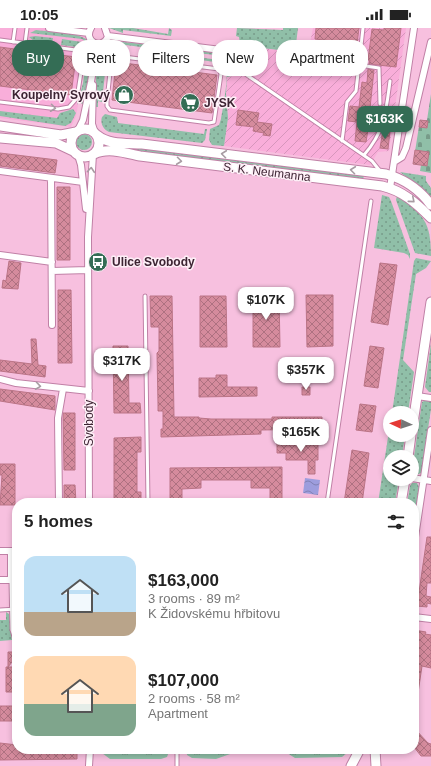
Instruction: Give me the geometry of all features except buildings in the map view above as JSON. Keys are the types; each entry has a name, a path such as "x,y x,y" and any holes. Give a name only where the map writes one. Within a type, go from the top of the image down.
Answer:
{"street":[{"path":"49,28 90,30"},
{"path":"105,40 108,36 106,28"},
{"path":"390,188 414,28"},
{"path":"108,36 143,40"},
{"path":"394,162 402,157 406,148 431,42"},
{"path":"75,153 70,142 83,120 93,76"},
{"path":"0,138 56,143 75,153 87,157 93,154 99,145 92,124 93,76"},
{"path":"0,126 61,135 88,129 96,134"},
{"name":"S. K. Neumanna","path":"96,134 105,141 142,144 392,176 415,188 431,205"},
{"name":"S. K. Neumanna","path":"93,154 103,151 117,152 390,188 411,199 431,218"},
{"name":"Svobody","path":"75,153 81,165 88,237"},
{"name":"Svobody","path":"90,498 88,237 93,154"},
{"path":"0,171 83,182"},
{"path":"51,178 52,325"},
{"path":"0,255 52,262"},
{"path":"52,270 88,270"},
{"path":"416,406 431,302"},
{"path":"0,379 16,383 89,391"},
{"path":"59,498 58,418 63,389"},
{"path":"417,396 431,398"},
{"path":"419,512 431,430"},
{"path":"419,479 431,481"},
{"path":"402,498 404,486"},
{"path":"0,551 12,551"},
{"path":"0,580 12,580"},
{"path":"419,618 431,619"},
{"path":"90,754 90,766"},
{"path":"351,766 357,754"},
{"path":"375,754 376,766"}],"lane":[{"path":"13,40 15,28"},
{"path":"25,40 27,28"},
{"path":"362,40 363,28"},
{"path":"0,40 12,42"},
{"path":"0,102 60,109 71,106 76,98 83,59 80,52 64,48"},
{"path":"138,58 118,56 113,59 107,101 108,108 115,111 214,122 216,116 220,70 204,68"},
{"path":"368,66 379,68 380,104"},
{"path":"247,76 364,155 376,164 381,174"},
{"path":"342,140 347,102 356,91 358,76"},
{"path":"364,155 374,144 384,125 390,81"},
{"path":"328,498 370,201"},
{"path":"145,296 148,498"},
{"path":"12,599 12,630"},
{"path":"0,610 11,609"},
{"path":"176,754 176,766"}],"shaded area":[{"path":"0,28 83,28 86,40 72,40 72,76 83,76 76,116 71,127 0,118"},
{"path":"313,28 406,28 389,151 378,152 370,165 224,146 228,118 226,94 227,77 268,76 268,49 276,50 276,76 368,76 368,40 311,40"}],"green space":[{"path":"109,28 133,28 168,34 169,28 172,30 171,36 123,30 123,33"},
{"path":"237,28 283,30 283,28 298,28 296,40 276,40 276,50 268,49 268,40 240,40 239,37 236,36"},
{"path":"36,30 59,32 77,35 86,40 82,39 30,33"},
{"path":"35,36 53,38 53,40 33,40 29,37"},
{"path":"62,39 72,40 72,46 64,45 64,40"},
{"path":"130,43 138,43 138,47 130,46"},
{"path":"204,51 212,52 212,55 204,54"},
{"path":"204,58 212,59 212,62 204,60"},
{"path":"84,76 86,76 80,101 77,105"},
{"path":"86,76 90,76 83,105 81,103"},
{"path":"96,76 105,76 102,102 98,101 98,107 96,107"},
{"path":"227,76 231,76 227,77 226,94 228,118 224,146 212,145 209,140 210,129 219,125 226,90"},
{"path":"431,94 431,173 420,171 421,165 413,164 420,120 427,120"},
{"path":"73,109 76,113 71,123 65,126 0,116 0,111 57,118 60,113"},
{"path":"105,114 117,117 118,123 204,134 205,129 207,129 205,140 202,143 109,132 102,126 101,119"},
{"path":"81,134 87,134 92,139 90,148 87,150 81,150 76,145 76,139"},
{"path":"103,143 364,175 363,180 102,147"},
{"path":"400,172 426,176 426,181 431,188 431,197"},
{"path":"382,195 389,197 391,201 410,254 410,259 408,255 404,253 374,248"},
{"path":"397,195 414,208 424,220 431,244 431,256 415,253 396,200"},
{"path":"416,258 431,261 426,268 416,274 403,360 414,372 409,406 393,406 414,261"},
{"path":"431,343 431,392 429,392 425,387"},
{"path":"426,400 431,402 431,409 422,469 421,473 419,474 419,450 415,450 416,442 419,442 419,422 422,402"},
{"path":"387,442 404,442 403,450 386,450"},
{"path":"383,470 383,486 398,486 396,498 379,498"},
{"path":"410,486 418,486 417,498 408,498"},
{"path":"6,612 9,614 12,640 0,641 0,620 6,620"},
{"path":"103,754 168,754 167,757 161,759 110,759"},
{"path":"230,754 216,759 192,758 187,755"},
{"path":"289,754 346,754 342,757 295,758"}],"water":[{"path":"305,478 320,480 318,495 303,493"}],"place":[{"name":"Koupelny Syrový","path":"124,95"},
{"name":"JYSK","path":"190,103"},
{"name":"Ulice Svobody","path":"98,262"}]}
